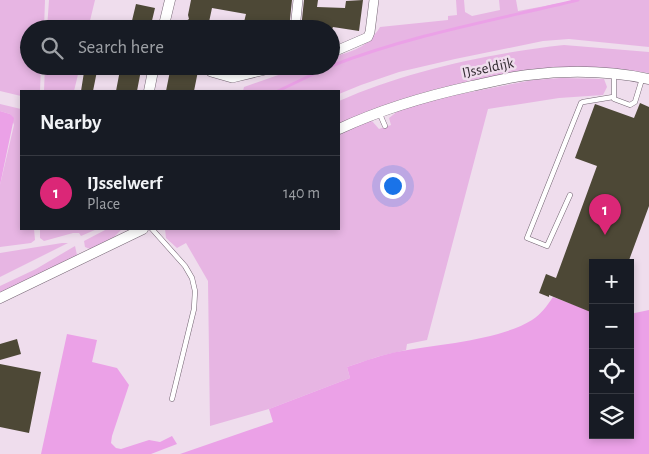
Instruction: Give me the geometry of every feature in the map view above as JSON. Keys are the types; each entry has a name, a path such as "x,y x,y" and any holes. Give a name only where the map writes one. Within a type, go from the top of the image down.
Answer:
{"street":[{"path":"165,20 170,0"},
{"path":"296,20 298,0"},
{"path":"340,49 368,37 374,0"},
{"name":"IJsseldijk","path":"340,129 378,111 454,90 528,75 576,72 614,74 646,79"},
{"path":"149,90 152,75"},
{"path":"222,75 232,78 244,75"},
{"path":"0,298 136,230"}],"lane":[{"path":"614,74 613,97 617,102 630,105 637,98 646,79"},
{"path":"570,195 548,246 527,238 581,103 613,97"},
{"path":"378,111 385,126"},
{"path":"153,230 185,266 192,278 195,291 194,309 172,399"}],"shaded area":[{"path":"0,0 45,0 44,20 20,20 20,75 41,75 40,90 20,90 20,96 0,91"},
{"path":"49,0 95,0 90,20 48,20"},
{"path":"456,0 464,0 465,12 472,16 500,10 499,0 516,0 518,11 577,0 649,0 649,47 569,39 543,41 399,72 340,94 340,90 243,90 244,87 278,75 340,75 340,55 359,48 370,40 380,27 448,20 448,16 457,15"},
{"path":"564,45 649,52 649,73 599,68 567,69 500,76 433,90 369,111 340,124 340,101 365,90 420,72 478,58"},
{"path":"45,75 78,75 74,90 44,90"},
{"path":"561,78 604,79 607,87 603,95 559,98 488,109 427,340 407,344 406,350 347,367 350,378 269,409 210,426 208,281 186,243 177,248 166,238 165,230 340,230 340,134 367,121 372,121 379,129 391,125 389,118 399,110 450,96 533,80"},
{"path":"0,104 20,109 20,230 34,230 35,240 31,243 0,247 0,185 14,125 10,114 0,111"},
{"path":"0,111 10,114 14,118 0,185"},
{"path":"40,230 95,230 81,236 79,233 73,233 44,241 40,238"},
{"path":"105,230 121,230 114,237 90,249 85,247 84,241"},
{"path":"68,243 0,277 0,253"},
{"path":"75,246 77,255 0,293 0,286 36,269"},
{"path":"553,297 589,310 589,439 634,439 634,313 649,310 649,454 180,454 273,422 269,409 350,378 347,367 395,352 487,337 519,327 532,320 544,310"},
{"path":"67,334 97,340 92,362 117,368 129,385 112,436 111,443 116,448 121,449 149,440 160,442 172,436 177,444 151,454 41,454"}],"building":[{"path":"191,0 292,0 290,20 244,20 246,14 212,8 209,20 188,20"},
{"path":"304,0 318,0 317,7 345,8 346,1 363,0 359,31 340,28 340,20 302,20"},
{"path":"136,4 155,8 152,20 132,20"},
{"path":"84,75 96,75 93,90 81,90"},
{"path":"119,75 140,75 137,90 116,90"},
{"path":"169,75 197,75 194,90 166,90"},
{"path":"640,103 649,107 649,206 629,259 589,259 589,311 549,295 549,297 539,293 546,274 556,278 597,166 575,158 595,104 634,118"},
{"path":"17,339 21,354 0,360 0,344"},
{"path":"0,364 41,372 29,433 0,427"}],"waterway":[{"path":"340,63 422,37 578,0"},
{"path":"280,90 311,75"}],"place":[{"name":"IJsselwerf","path":"605,235"}]}
